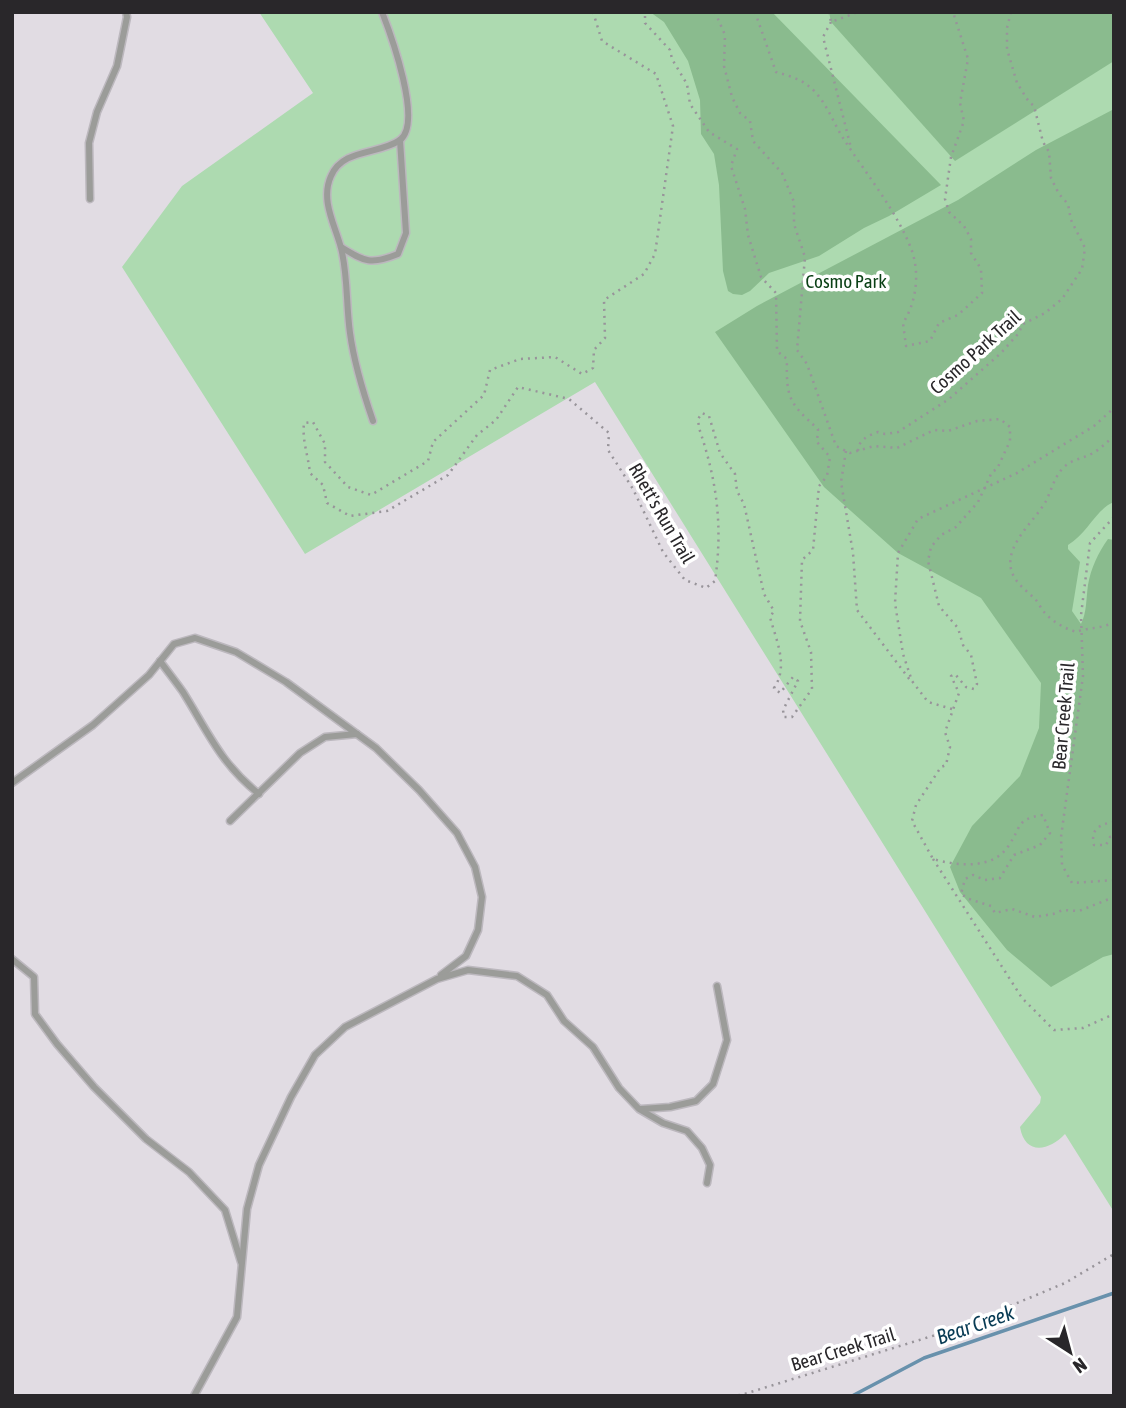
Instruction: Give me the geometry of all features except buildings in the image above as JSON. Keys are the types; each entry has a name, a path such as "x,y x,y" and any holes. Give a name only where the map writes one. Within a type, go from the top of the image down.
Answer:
{"lane":[{"path":"90,199 89,143 97,112 117,66 126,12"},
{"path":"373,421 361,386 350,335 341,247 329,212 327,189 331,174 342,162 400,140 405,134 409,104 392,36 382,12"},
{"path":"341,247 363,261 380,261 398,254 406,233 400,140"},
{"path":"12,783 93,725 149,675 174,644 195,638 236,652 286,682 376,748 457,833 475,867 482,897 478,930 466,956 437,979 345,1027 315,1055 291,1097 259,1165 247,1209 237,1317 194,1396"},
{"path":"160,661 183,692 210,741 239,778 259,794"},
{"path":"230,821 300,753 325,737 357,734"},
{"path":"12,959 34,977 35,1014 57,1044 94,1087 146,1139 189,1172 225,1210 242,1267"},
{"path":"437,979 468,970 517,976 547,995 564,1021 593,1047 619,1088 639,1109 663,1123 687,1131 702,1148 710,1165 707,1183"},
{"path":"639,1109 670,1107 696,1101 713,1084 727,1040 717,986"}],"path":[{"name":"Rhett's Run Trail","path":"593,12 602,41 656,74 673,126 655,254 644,274 604,300 605,338 594,350 593,368 582,374 555,357 520,359 490,370 484,395 433,442 428,461 370,495 348,487 325,462 325,444 313,422 304,423 302,437 310,473 323,485 327,503 350,516 387,511 448,475 477,435 496,420 518,387 569,399 609,433 608,450 633,489 663,551 685,580 706,588 715,581 720,550 718,495 698,419 702,413 709,416 720,453 735,474 764,594 774,611 770,617 782,662 781,678 774,688 779,693 793,677 798,681 783,710 784,717 792,717 812,689 811,652 800,621 800,579 802,560 813,551 819,486 827,476 830,457 817,442 818,429 797,411 787,390 787,359 777,351 776,293 761,277 748,234 745,209 731,166 737,149 709,132 690,104 687,84 672,59 670,50 645,23 645,12"},
{"path":"715,12 726,35 723,66 732,97 740,113 750,121 753,141 782,173 794,202 793,224 806,257 797,350 807,364 836,446 850,453 874,446 897,448 934,430 948,431 977,421 1000,419 1010,427 1010,441 978,502 956,527 941,535 931,547 928,561 939,606 958,628 963,645 971,655 977,684 974,689 966,687 955,674 951,676 959,693 945,732 950,747 946,765 916,805 912,821 933,859 1022,998 1054,1030 1083,1028 1114,1014"},
{"path":"755,12 776,72 806,84 830,111 839,132 883,196 912,252 916,281 911,309 903,323 906,346 930,341 939,323 958,315 982,293 981,269 971,253 971,239 964,226 949,212 945,199 951,157 964,121 960,103 968,60 953,12"},
{"path":"829,12 831,22 823,37 852,152"},
{"path":"831,22 858,12"},
{"name":"Cosmo Park Trail","path":"858,451 863,439 878,432 885,435 898,432 949,399 1001,354 1023,324 1045,313 1062,299 1082,270 1085,248 1071,220 1068,204 1051,178 1049,152 1043,142 1034,106 1017,83 1009,59 1007,28 1011,12"},
{"path":"912,681 903,654 895,603 898,553 918,519 1017,473 1094,426 1114,408"},
{"path":"1114,436 1092,454 1070,462 1061,470 1045,503 1015,543 1011,563 1014,578 1054,622 1076,632 1114,622"},
{"path":"846,451 841,482 853,553 857,610 928,702 953,709"},
{"name":"Bear Creek Trail","path":"1114,517 1090,543 1081,615 1083,676 1062,837 1062,865 1072,883 1114,880"},
{"path":"933,859 971,866 993,858 1009,847 1017,826 1027,817 1043,815 1050,833 1040,845 1014,855 1000,878 985,880 973,875 965,879 961,894 969,900 991,906 995,913 1012,909 1035,917 1063,909 1079,911 1114,897"},
{"path":"1114,822 1101,823 1093,838 1094,845 1106,845 1110,837 1114,836"},
{"name":"Bear Creek Trail","path":"731,1396 955,1329 1065,1283 1114,1254"}],"green space":[{"name":"Cosmo Park","path":"259,12 1114,12 1114,1212 1065,1134 1045,1147 1038,1148 1027,1143 1020,1127 1040,1103 1041,1097 595,382 305,554 122,267 182,186 313,93"},
{"path":"650,12 772,12 941,185 819,256 769,273 750,291 742,295 733,294 728,291 723,271 719,185 714,154 701,134 700,100 688,61 664,22"},
{"path":"829,12 1114,12 1114,61 955,161 831,22"},
{"path":"1114,109 1114,502 1102,510 1068,545 1068,549 1080,562 1072,611 1081,624 1093,567 1108,539 1114,540 1114,954 1103,957 1051,987 1007,950 960,892 950,867 972,826 1020,776 1039,728 1041,683 981,598 898,553 824,487 715,332 757,306 958,200 1036,150"}],"waterway":[{"name":"Bear Creek","path":"852,1396 924,1358 1114,1293"}]}
